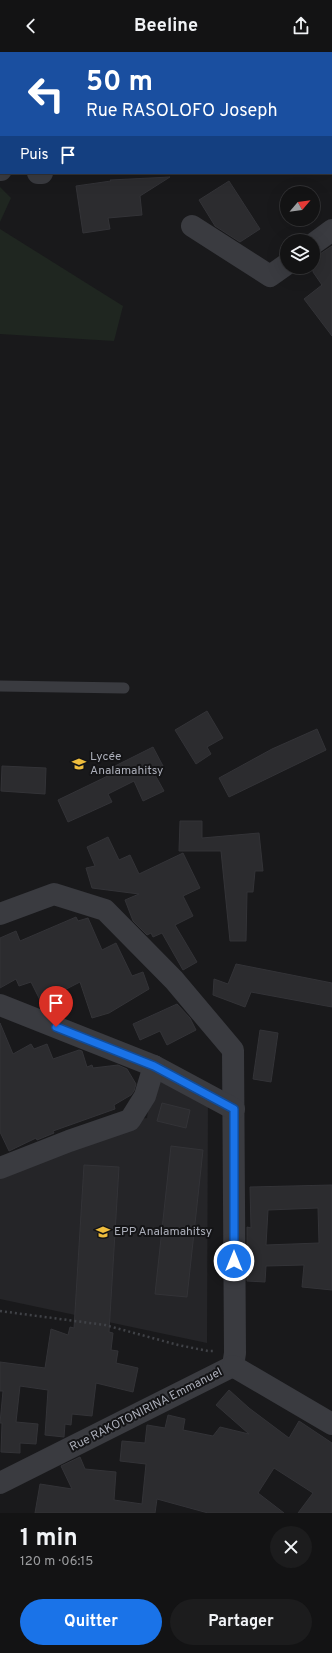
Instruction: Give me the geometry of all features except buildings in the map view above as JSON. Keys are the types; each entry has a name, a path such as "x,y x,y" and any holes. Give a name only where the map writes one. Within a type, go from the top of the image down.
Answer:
{"street":[{"path":"192,226 270,276 280,269"},
{"path":"320,239 332,230"},
{"path":"0,914 54,894 105,910 174,980 232,1050 234,1109 234,1359 332,1424"},
{"path":"0,1005 154,1066 234,1109"},
{"path":"0,1168 69,1141 130,1120 146,1096 154,1066"},
{"name":"Rue RAKOTONIRINA Emmanuel","path":"0,1483 234,1359"}],"lane":[{"path":"0,686 124,688"}],"path":[{"path":"0,1311 104,1325 234,1359"}],"shaded area":[{"path":"0,187 11,198 0,222"},
{"path":"0,229 123,306 114,341 0,334"},
{"name":"EPP Analamahitsy","path":"154,1066 208,1095 207,1343 0,1299 0,1164 130,1120 147,1118"}],"place":[{"name":"Lycée Analamahitsy","path":"79,764"},
{"name":"EPP Analamahitsy","path":"103,1232"}],"route":[{"path":"56,1027 154,1066 234,1109 234,1261"}]}
